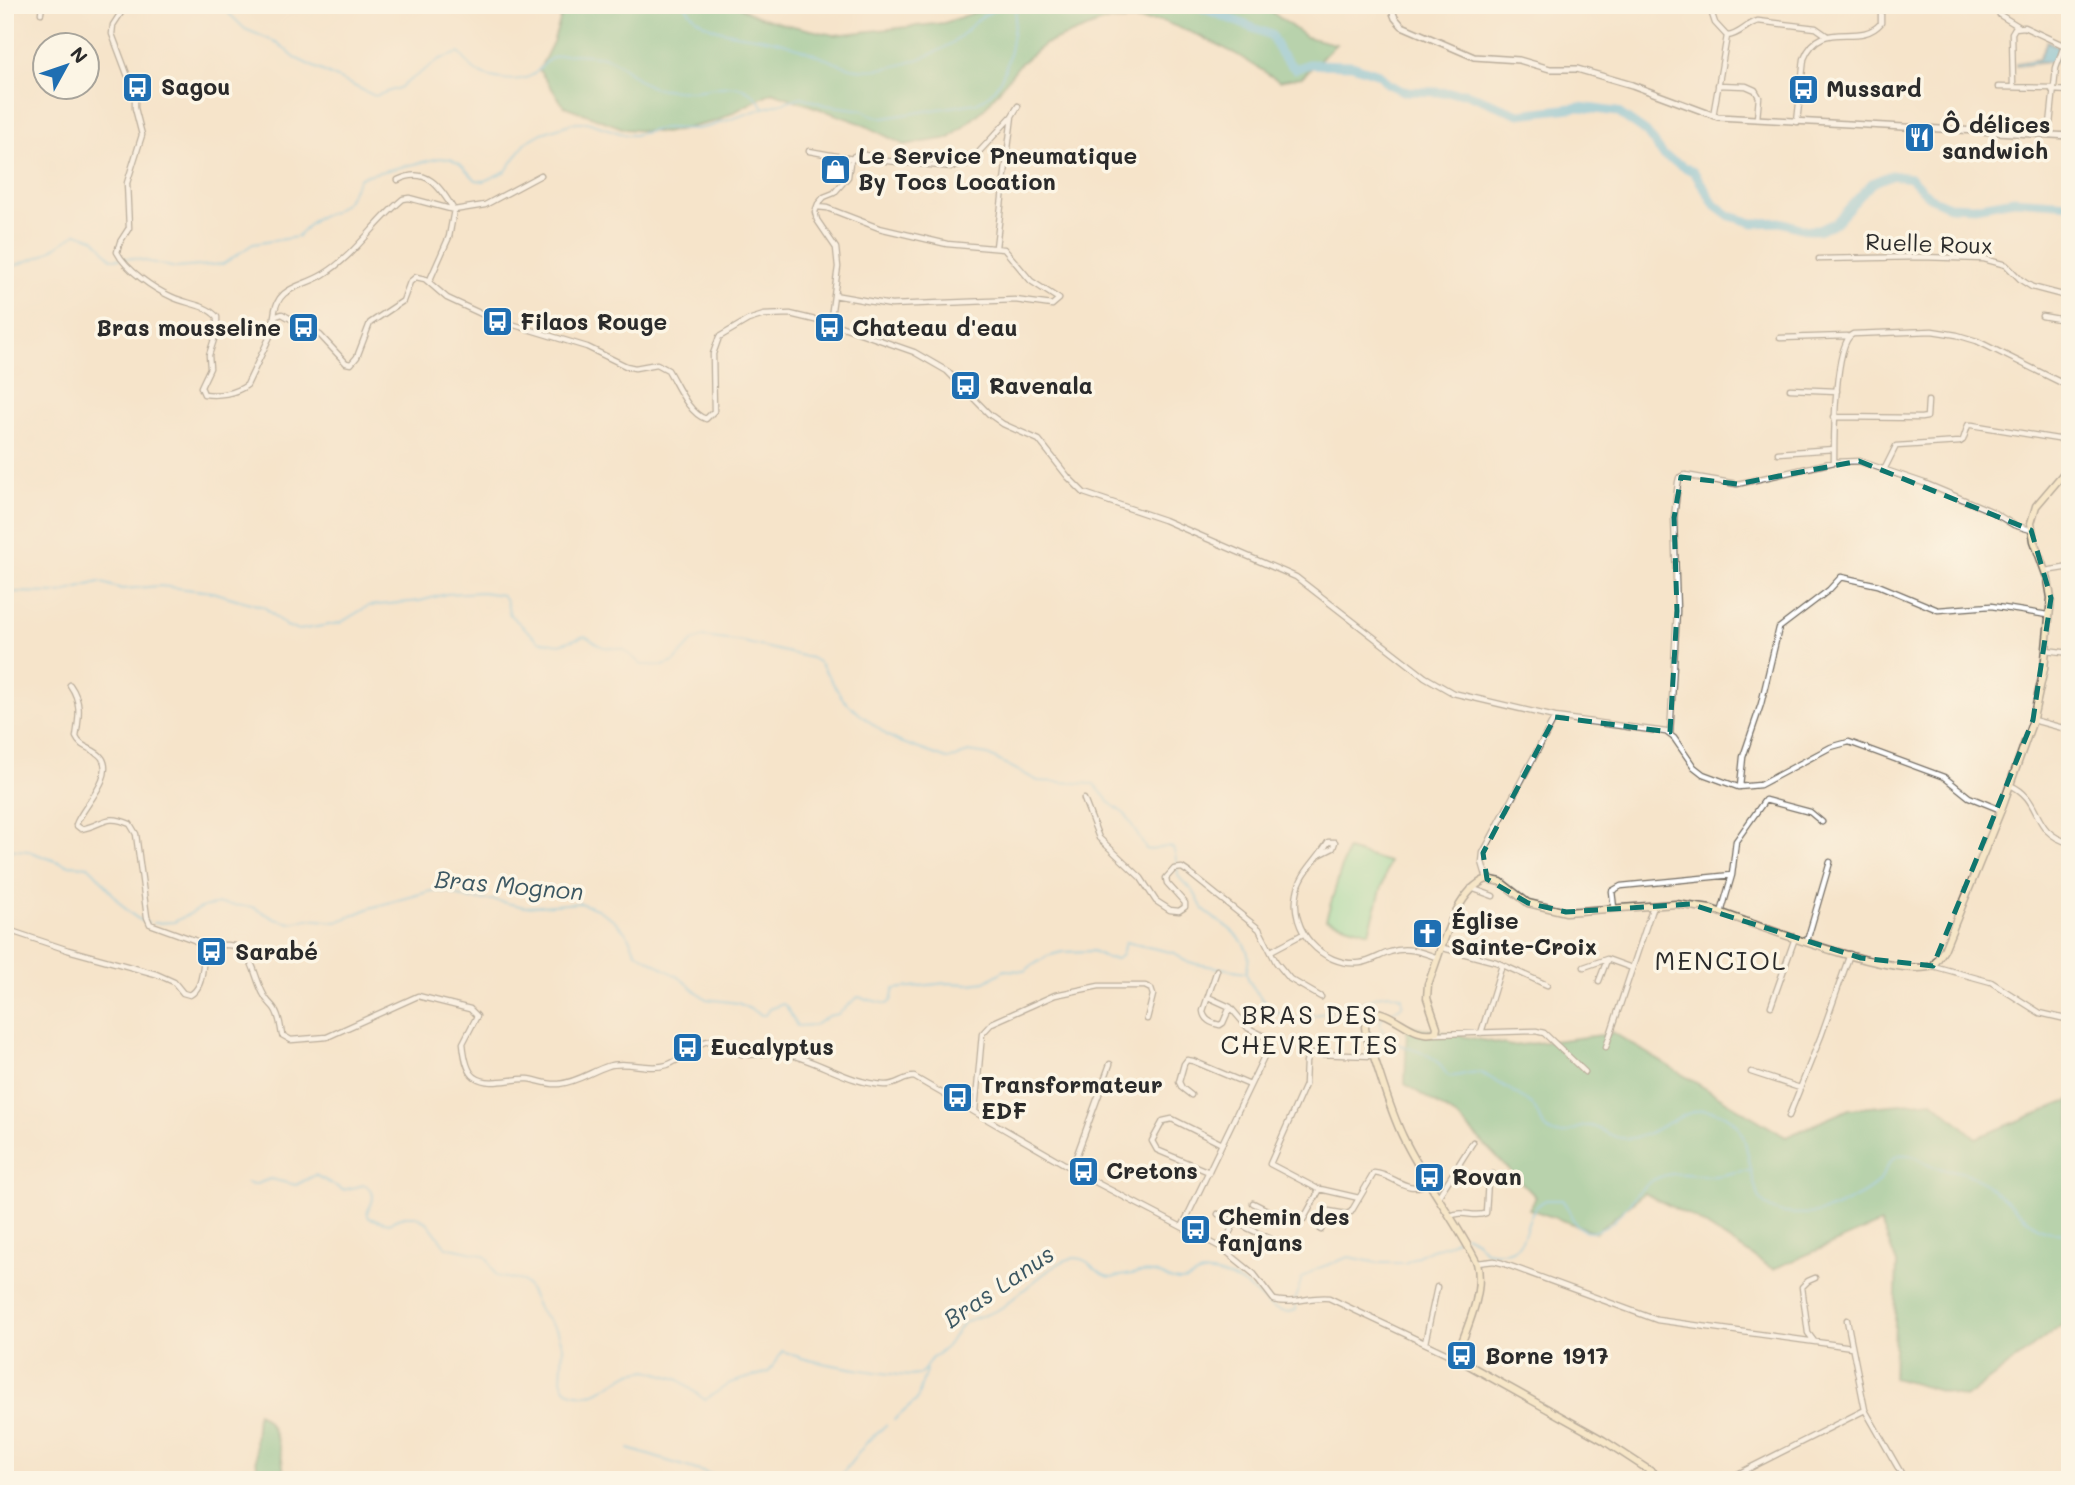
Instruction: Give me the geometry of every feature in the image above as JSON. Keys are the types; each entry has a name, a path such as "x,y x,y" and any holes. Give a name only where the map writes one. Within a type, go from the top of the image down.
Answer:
{"main road":[{"path":"1664,1480 1602,1440 1456,1358 1478,1292 1480,1273 1472,1253 1392,1115 1367,1040 1365,1021 1373,1012 1384,1013 1398,1023 1431,1034 1436,1032 1427,991 1460,903 1471,888 1487,879 1501,882 1518,897 1536,906 1566,912 1690,904 1889,964 1925,968 1933,966 1944,950 2001,810 2033,720 2046,650 2050,587 2031,530 2036,506 2069,469"}],"street":[{"path":"41,13 42,5"},
{"path":"126,5 113,25 112,33 135,90 135,108 142,135 127,183 130,228 120,242 117,252 126,264 162,292 211,311 217,317 217,330 209,355 210,369 201,387 204,394 227,393 247,386 272,332 275,303 282,294 326,274 403,200 409,198 454,210 485,205 541,175"},
{"path":"1390,5 1395,18 1402,26 1474,57 1519,60 1550,69 1577,69 1632,85 1713,116 2070,136"},
{"path":"1709,5 1715,23 1727,36 1733,36 1748,24 1758,21 1816,28 1826,36"},
{"path":"1797,122 1804,59 1814,43 1826,36 1875,30 1881,23 1881,5"},
{"path":"2000,15 2018,26 2063,45"},
{"path":"2014,86 2012,33 2018,26"},
{"path":"2049,134 2052,89 2063,45 2070,29"},
{"path":"1713,116 1727,36"},
{"path":"1718,85 1745,86 1755,90 1759,97 1757,119"},
{"path":"1997,87 2070,90"},
{"path":"830,324 838,267 836,248 817,220 817,207 824,197 843,186 853,159 861,154 887,161 952,167 967,165 1018,106"},
{"path":"996,247 1012,116"},
{"path":"810,151 853,159"},
{"path":"398,180 410,174 417,174 433,181 444,192 454,210 449,237 429,282"},
{"path":"817,207 827,208 880,228 947,244 996,247 1006,251 1031,281 1059,299 1052,305 1015,300 891,305 834,295"},
{"name":"Ruelle Roux","path":"1819,259 1984,259 2006,265 2021,281 2032,286 2070,297"},
{"path":"274,317 282,314 311,329 346,363 351,364 357,357 370,323 403,301 411,280 418,277 429,282 447,299 488,317 587,348 626,366 662,366 668,370 701,419 706,419 714,411 713,354 719,337 748,320 764,315 790,314 830,324 914,352 947,371 989,414 1003,424 1039,440 1084,493 1164,520 1296,577 1438,686 1468,698 1555,717 1670,734"},
{"path":"2042,316 2070,321"},
{"path":"1780,338 1932,331 1957,335 1977,341 2070,387"},
{"path":"1834,462 1834,417 1843,346 1848,336"},
{"path":"1790,389 1837,391"},
{"path":"1834,417 1922,418 1927,417 1928,401"},
{"path":"1885,468 1896,446 1959,442 1963,440 1968,425 2070,441"},
{"path":"1778,453 1834,449"},
{"path":"2001,810 1969,797 1944,777 1849,742 1831,747 1760,785 1740,787 1703,774 1693,767 1670,734 1677,611 1674,518 1678,481 1685,475 1737,484 1834,462 1859,461 1885,468 2031,530"},
{"path":"2045,571 2070,567"},
{"path":"1740,787 1743,757 1761,704 1778,630 1829,590 1841,577 1878,585 1938,610 1991,606 2048,615"},
{"path":"2046,650 2070,653"},
{"path":"2033,720 2068,729 2070,679"},
{"path":"70,685 77,695 80,710 76,737 83,746 99,755 104,765 103,775 92,801 78,818 76,825 81,829 88,828 105,819 115,818 130,824 136,834 137,854 150,923 194,940 209,949"},
{"path":"1487,879 1482,862 1483,853 1555,717"},
{"path":"2010,785 2021,789 2029,797 2043,828 2058,839 2070,843"},
{"path":"1084,799 1098,838 1141,878 1159,904 1170,910 1179,911 1185,907 1185,903 1167,883 1166,878 1171,870 1182,868 1256,926 1276,962 1290,979 1321,997"},
{"path":"1721,913 1732,875 1736,841 1765,800 1810,812 1822,822"},
{"path":"1321,854 1303,876 1297,892 1296,908 1303,934 1320,952 1340,962 1360,963 1392,951 1407,949 1439,958"},
{"path":"1807,941 1830,862"},
{"path":"1614,909 1612,891 1621,886 1732,875"},
{"path":"1471,888 1493,895"},
{"path":"1606,1047 1653,906"},
{"path":"5,929 68,950 156,974 174,982 184,993 190,995 196,991 202,979 205,954 209,949 235,945 246,952 264,996 277,1013 282,1035 286,1039 327,1037 408,999 423,997 461,1006 475,1013 476,1021 463,1043 472,1075 481,1080 527,1079 560,1084 590,1076 610,1066 658,1067 669,1065 693,1048 711,1040 743,1054 788,1054 846,1078 867,1083 891,1085 910,1076 915,1077 1072,1168 1222,1248 1254,1274 1274,1300 1298,1303 1319,1297 1329,1298 1456,1358"},
{"path":"1271,951 1303,934"},
{"path":"1771,1006 1795,937"},
{"path":"1443,948 1502,965 1547,985"},
{"path":"1789,1116 1850,954"},
{"path":"1584,967 1607,959 1632,968"},
{"path":"1599,981 1607,959"},
{"path":"1481,1033 1502,965"},
{"path":"1933,966 1991,982 2040,1013 2070,1020"},
{"path":"1217,970 1203,1011 1207,1020 1221,1024 1230,1007"},
{"path":"975,1111 982,1034 992,1023 1003,1017 1055,995 1099,986 1145,986 1151,989 1153,995 1147,1019"},
{"path":"1182,1227 1272,1040 1248,1028 1230,1007 1208,997"},
{"path":"1431,1034 1525,1030 1544,1033 1586,1072"},
{"path":"1316,1188 1270,1164 1305,1086 1309,1054 1374,1056"},
{"path":"1191,1095 1179,1082 1187,1060 1250,1085"},
{"path":"1072,1168 1110,1064"},
{"path":"1751,1072 1800,1088"},
{"path":"1209,1172 1157,1150 1152,1142 1163,1121 1172,1119 1222,1144"},
{"path":"1437,1196 1474,1142"},
{"path":"1321,1230 1329,1211 1348,1214 1370,1178 1376,1173 1416,1188 1429,1183"},
{"path":"1450,1217 1460,1212 1474,1215 1486,1213 1488,1181 1493,1174"},
{"path":"1252,1203 1297,1225 1303,1220 1320,1189 1359,1198"},
{"path":"1218,1213 1275,1241"},
{"path":"1222,1248 1235,1222"},
{"path":"1477,1263 1502,1263 1657,1320 1853,1347"},
{"path":"1815,1278 1802,1287 1808,1333 1815,1342"},
{"path":"1425,1343 1437,1287"},
{"path":"1847,1320 1865,1410 1905,1480"},
{"path":"1726,1480 1865,1410"}],"highlighted area":[{"path":"1859,461 2031,530 2051,598 2033,720 1933,966 1861,958 1690,904 1566,912 1528,903 1487,879 1483,853 1555,717 1670,732 1677,611 1674,518 1681,477 1737,484"}],"green space":[{"path":"565,5 735,5 756,16 834,35 944,23 997,5 1262,5 1306,37 1336,44 1302,77 1279,81 1236,54 1162,21 1105,21 1045,44 1020,64 984,109 950,138 904,145 860,123 772,92 717,121 665,133 625,129 564,106 539,70 553,42"},
{"path":"1347,850 1389,862 1369,932 1326,919"},
{"path":"1407,1025 1512,1046 1612,1032 1786,1137 1849,1109 1933,1101 1976,1138 2070,1100 2070,1319 1965,1398 1893,1378 1897,1264 1881,1223 1773,1269 1694,1218 1644,1193 1596,1232 1529,1209 1536,1197 1457,1117 1405,1084"},
{"path":"257,1413 269,1424 278,1442 283,1480 258,1480 255,1441"}],"water":[{"path":"2047,41 2059,47 2055,61 2016,66 2016,63 2039,59"}],"waterway":[{"path":"220,5 245,29 278,43 295,58 375,96 399,88 440,59 459,53 477,72 490,77 514,80 534,74 554,57 581,54 614,61 640,81 656,88 693,91 737,87 744,88 765,108 802,97 825,105 863,110 883,118 976,103 988,96 997,86 1008,61 1017,5"},
{"path":"685,5 702,23 712,28 781,42 841,65 862,70 903,64 930,55 952,43 980,18 1003,5"},
{"path":"1195,5 1271,35 1280,53 1295,69 1309,64 1352,65 1379,74 1388,84 1403,91 1465,93 1519,114 1580,107 1617,112 1646,132 1664,156 1694,172 1715,205 1730,216 1753,223 1780,222 1818,230 1835,223 1872,183 1891,175 1911,178 1929,197 1949,206 1975,207 2014,200 2070,204"},
{"name":"Bras mousseline","path":"5,269 44,255 77,233 95,239 112,259 133,258 176,268 223,264 253,244 297,237 316,218 333,212 347,201 359,179 367,175 440,158 451,159 476,180 484,181 506,171 526,142 542,133 576,122 587,122 626,135 634,135 664,128 697,129 764,108"},
{"name":"BRAS DES CHEVRETTES","path":"5,592 60,593 99,582 122,589 160,586 212,592 264,607 286,626 299,630 340,623 368,606 420,601 446,594 482,592 502,595 510,615 539,641 560,644 585,636 603,647 623,649 642,665 663,666 674,662 693,641 704,637 743,642 811,658 820,663 843,699 888,736 900,742 947,759 968,752 988,755 1038,781 1094,784 1111,804 1126,815 1146,849 1173,848 1179,877 1194,892 1204,910 1243,943 1249,959 1248,978 1276,1012 1302,1018 1349,1007 1387,994 1402,997 1402,1006 1388,1014"},
{"name":"Bras Mognon","path":"5,849 28,851 67,865 88,866 130,913 148,923"},
{"name":"Bras Mognon","path":"153,923 174,922 203,907 220,904 253,907 275,919 291,923 309,919 337,922 370,908 431,891 448,892 471,900 493,900 525,907 580,903 597,909 614,920 627,934 636,952 680,978 706,999 738,1003 762,1015 783,1004 797,1026 815,1025 828,1016 838,1014 858,997 887,1004 891,1001 894,989 985,982 1005,970 1024,971 1047,956 1062,952 1093,951 1106,958 1117,959 1122,955 1125,942 1175,953 1183,960 1196,964 1246,972"},
{"name":"BRAS DES CHEVRETTES","path":"1383,1017 1380,1022 1383,1031 1394,1042 1427,1055 1449,1076 1476,1072 1490,1078 1530,1103 1545,1127 1556,1134 1591,1126 1617,1137 1635,1138 1698,1111 1712,1111 1726,1116 1737,1126 1744,1139 1760,1199 1770,1208 1785,1213 1817,1213 1850,1200 1878,1182 1894,1158 1905,1155 1931,1166 1972,1176 1999,1194 2041,1229 2049,1232 2070,1232"},
{"name":"Bras Lanus","path":"1465,1235 1476,1241 1485,1251 1502,1252 1513,1249 1520,1243 1536,1207 1546,1200 1562,1200 1579,1227 1589,1231 1599,1230 1616,1219 1647,1184 1662,1176 1714,1176 1751,1171"},
{"name":"Bras Lanus","path":"246,1183 254,1185 270,1179 296,1185 315,1175 343,1190 364,1185 373,1193 373,1200 367,1212 369,1218 389,1223 404,1216 415,1216 428,1223 446,1247 483,1255 496,1276 523,1281 528,1287 539,1310 558,1332 563,1347 561,1380 565,1388 572,1393 583,1395 595,1393 631,1373 648,1370 678,1379 705,1400 730,1383 769,1372 782,1351 843,1367 897,1375 917,1375 947,1346 963,1324 1001,1308 1058,1264 1075,1258 1111,1277 1148,1272 1183,1281 1204,1273 1221,1275 1248,1287 1273,1308 1287,1312 1296,1310 1294,1302 1302,1278 1316,1269 1349,1257 1378,1263 1405,1263 1429,1250 1447,1245 1460,1236"},
{"path":"894,1420 917,1400 926,1370"},
{"path":"800,1480 842,1474 867,1442 886,1425"},
{"path":"629,1449 729,1480"}],"place":[{"name":"Sagou","path":"138,87"},
{"name":"Mussard","path":"1803,89"},
{"name":"Ô délices sandwich","path":"1919,138"},
{"name":"Le Service Pneumatique By Tocs Location","path":"835,169"},
{"name":"Filaos Rouge","path":"497,322"},
{"name":"Bras mousseline","path":"304,328"},
{"name":"Chateau d'eau","path":"829,328"},
{"name":"Ravenala","path":"966,386"},
{"name":"Église Sainte-Croix","path":"1428,934"},
{"name":"Sarabé","path":"212,952"},
{"name":"Eucalyptus","path":"687,1047"},
{"name":"Transformateur EDF","path":"958,1098"},
{"name":"Cretons","path":"1083,1171"},
{"name":"Rovan","path":"1429,1177"},
{"name":"Chemin des fanjans","path":"1195,1230"},
{"name":"Borne 1917","path":"1462,1356"}],"district":[{"name":"MENCIOL","path":"1721,961"},
{"name":"BRAS DES CHEVRETTES","path":"1310,1030"}]}
